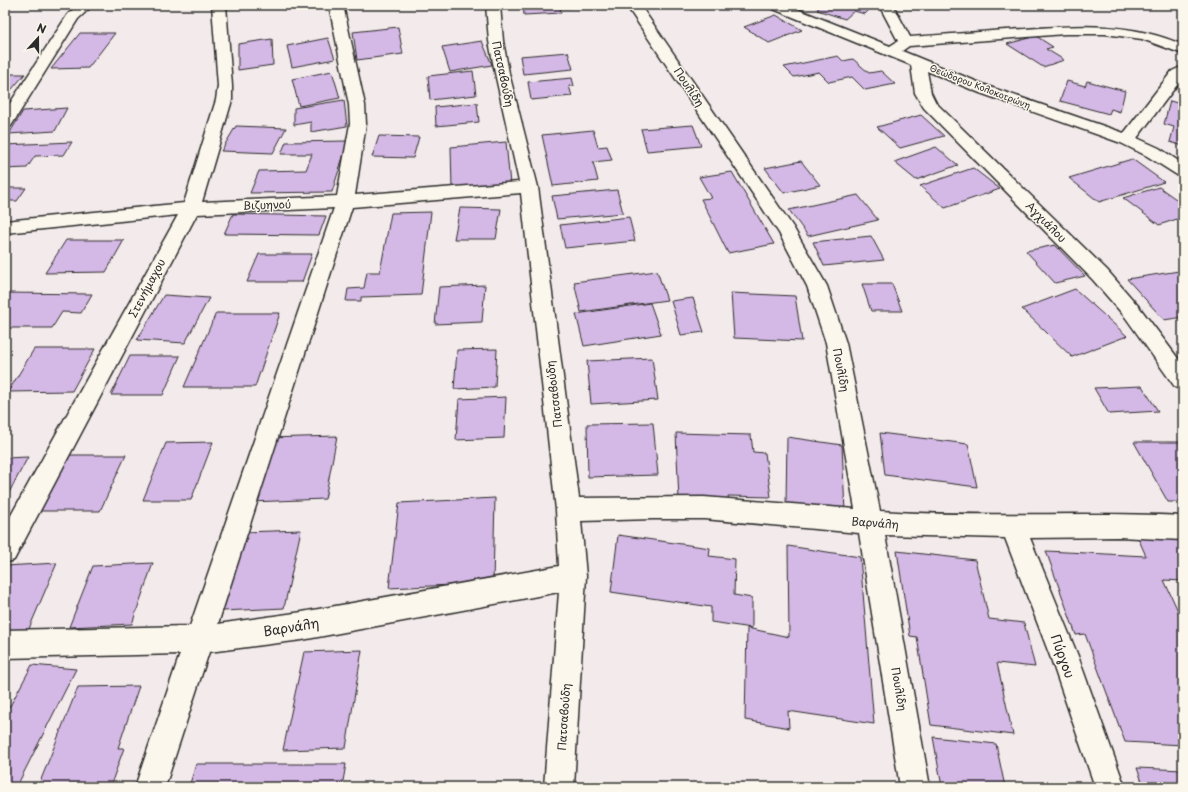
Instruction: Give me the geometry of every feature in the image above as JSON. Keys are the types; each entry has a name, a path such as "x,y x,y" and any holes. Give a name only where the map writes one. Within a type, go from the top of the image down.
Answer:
{"street":[{"path":"5,123 73,17 86,5"},
{"name":"Στενήμαχου","path":"5,551 190,208 224,100 225,86 219,5"},
{"path":"150,787 345,202 358,124 357,105 336,5"},
{"name":"Πατσαβούδη","path":"493,5 496,41 502,73 529,187 568,510 573,576 560,787"},
{"name":"Πουλίδη","path":"633,5 787,231 817,286 836,343 879,572 915,787"},
{"name":"Θεώδορου Κολοκοτρώνη","path":"776,5 985,90 1128,140 1153,152 1183,171"},
{"path":"886,5 905,42"},
{"path":"892,52 905,42 1100,28 1142,35 1165,42 1183,50"},
{"name":"Αγχιάλου","path":"918,63 923,93 929,105 1100,275 1133,313 1183,381"},
{"path":"1128,140 1177,74 1183,70"},
{"name":"Βιζυηνού","path":"5,227 190,208 345,202 529,187"},
{"name":"Βαρνάλη","path":"568,510 704,508 869,523 1013,527 1143,525 1183,528"},
{"name":"Πύργου","path":"1013,527 1064,656 1110,787"},
{"name":"Βαρνάλη","path":"5,644 199,640 302,626 573,576"}],"building":[{"path":"523,5 569,5 570,8 560,8 561,13 524,15"},
{"path":"809,5 874,5 865,14 854,11 845,19 817,10 819,8"},
{"path":"776,15 802,30 769,43 744,27"},
{"path":"398,27 403,54 357,60 353,32"},
{"path":"80,33 115,33 88,68 51,69"},
{"path":"1036,36 1053,47 1046,49 1064,60 1043,67 1007,44"},
{"path":"328,38 335,59 292,67 287,46"},
{"path":"272,39 273,65 238,70 238,44"},
{"path":"482,41 492,65 450,72 442,47"},
{"path":"568,52 573,69 523,74 520,56"},
{"path":"838,56 843,61 853,59 869,73 881,71 895,84 865,90 852,77 829,82 819,72 794,77 784,67"},
{"path":"332,71 340,98 299,106 292,79"},
{"path":"473,71 476,95 430,100 428,76"},
{"path":"5,74 25,74 5,97"},
{"path":"572,78 574,86 569,86 572,96 531,100 528,82"},
{"path":"1067,81 1085,86 1087,81 1125,91 1120,112 1111,109 1109,114 1060,101"},
{"path":"1183,97 1183,146 1170,142 1174,127 1164,124 1170,101 1181,104"},
{"path":"344,100 347,126 311,132 311,122 294,125 294,108"},
{"path":"477,103 479,122 436,126 435,107"},
{"path":"67,108 55,131 9,134 23,111"},
{"path":"921,115 944,136 900,148 877,127"},
{"path":"693,125 701,146 647,151 641,129"},
{"path":"236,126 286,128 273,153 221,151"},
{"path":"593,130 598,147 607,146 612,160 593,162 598,181 553,186 542,135"},
{"path":"379,136 419,137 413,158 372,157"},
{"path":"348,141 332,192 250,193 259,171 306,170 312,154 281,154 286,142"},
{"path":"72,142 64,155 35,156 27,168 5,169 5,145"},
{"path":"506,142 510,184 452,189 451,147"},
{"path":"936,147 958,165 916,180 894,162"},
{"path":"1132,159 1164,182 1099,202 1069,178"},
{"path":"801,161 820,185 784,193 765,168"},
{"path":"973,168 1000,189 945,208 920,186"},
{"path":"732,172 774,244 728,253 701,199 711,198 699,177"},
{"path":"1159,187 1183,204 1183,217 1159,225 1123,198"},
{"path":"5,188 26,188 17,201 5,201"},
{"path":"617,190 623,213 557,219 552,196"},
{"path":"858,195 878,220 808,236 789,210"},
{"path":"460,208 501,209 496,239 454,239"},
{"path":"431,212 421,295 361,297 361,301 346,301 348,289 364,288 367,272 380,272 391,213"},
{"path":"233,214 326,216 319,235 224,234"},
{"path":"629,217 635,241 565,248 560,225"},
{"path":"871,236 884,260 824,266 813,242"},
{"path":"66,240 124,240 106,272 45,273"},
{"path":"1055,245 1085,276 1055,283 1026,251"},
{"path":"259,254 312,254 302,282 247,282"},
{"path":"657,271 667,300 581,312 574,282"},
{"path":"1179,271 1183,276 1183,317 1164,320 1127,279"},
{"path":"862,284 892,284 902,311 871,311"},
{"path":"485,285 482,322 435,324 439,287"},
{"path":"1075,289 1127,336 1072,357 1022,309"},
{"path":"6,293 92,294 81,313 62,312 52,328 5,328"},
{"path":"731,293 795,296 802,341 734,338"},
{"path":"164,295 209,298 185,343 137,340"},
{"path":"693,298 704,332 681,335 671,301"},
{"path":"650,303 661,334 584,346 576,314"},
{"path":"216,313 280,313 255,387 184,387"},
{"path":"34,349 95,349 72,391 8,392"},
{"path":"497,349 495,387 454,389 457,350"},
{"path":"130,356 180,356 163,395 111,395"},
{"path":"652,358 658,400 591,404 587,361"},
{"path":"1142,386 1158,411 1109,414 1094,388"},
{"path":"506,397 504,438 456,440 459,399"},
{"path":"653,423 658,475 588,477 587,424"},
{"path":"676,433 751,435 753,452 765,453 771,497 728,496 729,502 679,501"},
{"path":"880,433 968,444 977,487 885,475"},
{"path":"337,436 325,499 251,502 267,438"},
{"path":"787,437 842,445 845,512 786,503"},
{"path":"213,442 191,500 143,500 166,443"},
{"path":"1134,442 1183,442 1183,502 1168,502"},
{"path":"67,455 126,455 100,511 38,511"},
{"path":"28,457 5,500 5,458"},
{"path":"495,498 493,583 389,588 399,503"},
{"path":"301,530 284,608 223,611 244,532"},
{"path":"1135,531 1183,533 1183,581 1164,580 1183,622 1183,745 1125,742 1085,634 1076,635 1046,551 1146,556"},
{"path":"618,535 710,548 709,556 735,559 734,595 752,598 752,628 711,622 711,607 611,592"},
{"path":"788,546 860,557 874,724 788,711 789,728 745,720 747,628 789,637"},
{"path":"897,551 975,560 989,619 1024,623 1035,667 997,663 1013,735 931,725 917,637 910,636"},
{"path":"57,563 28,631 5,632 5,566"},
{"path":"153,563 132,624 69,627 93,566"},
{"path":"362,650 346,748 283,750 304,652"},
{"path":"32,665 76,669 17,786 5,785 5,711 8,706 10,706"},
{"path":"139,686 118,748 124,748 110,787 38,787 78,687"},
{"path":"933,737 996,744 1005,787 942,787"},
{"path":"196,764 346,764 342,787 189,787"},
{"path":"1137,768 1183,770 1183,787 1144,787"}]}
